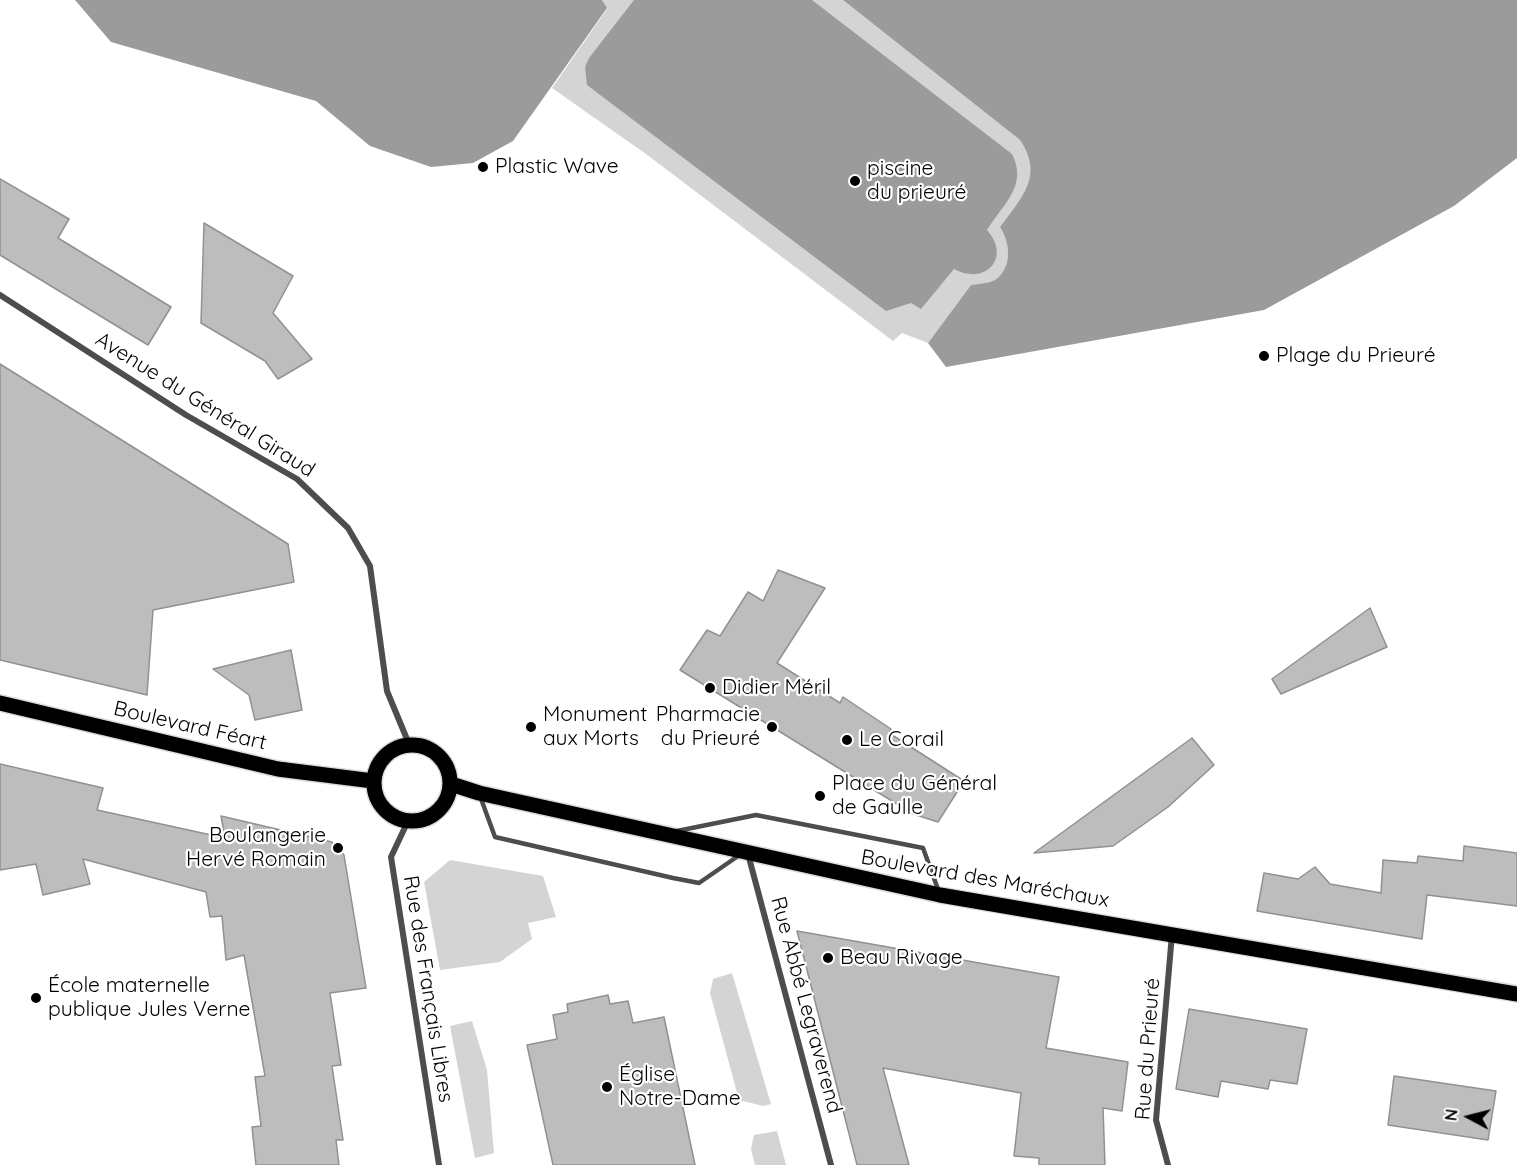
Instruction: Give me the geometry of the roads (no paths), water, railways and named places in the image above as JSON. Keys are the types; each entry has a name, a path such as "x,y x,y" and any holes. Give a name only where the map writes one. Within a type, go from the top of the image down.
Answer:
{"main road":[{"name":"Boulevard Féart","path":"0,703 278,769 373,781"},
{"path":"409,744 422,745 434,751 443,760 451,784 442,807 433,815 408,821 397,818 379,804 373,781 375,770 388,752 409,744"},
{"name":"Boulevard des Maréchaux","path":"451,784 479,793 939,895 1517,994"}],"street":[{"name":"Avenue du Général Giraud","path":"0,295 186,415 297,479 348,528 370,566 387,691 409,744"},
{"name":"Rue des Français Libres","path":"408,821 391,857 439,1165"},
{"name":"Rue Abbé Legraverend","path":"746,853 831,1165"},
{"name":"Rue du Prieuré","path":"1168,1165 1156,1120 1173,934"}],"lane":[{"path":"479,793 495,837 673,878 699,883 746,853"},
{"path":"666,833 756,815 923,848 939,895"}],"place":[{"name":"Plastic Wave","path":"483,167"},
{"name":"piscine du prieuré","path":"855,181"},
{"name":"Plage du Prieuré","path":"1264,356"},
{"name":"Didier Méril","path":"710,688"},
{"name":"Monument aux Morts","path":"531,727"},
{"name":"Pharmacie du Prieuré","path":"772,727"},
{"name":"Le Corail","path":"847,740"},
{"name":"Place du Général de Gaulle","path":"820,796"},
{"name":"Boulangerie Hervé Romain","path":"338,848"},
{"name":"Beau Rivage","path":"828,958"},
{"name":"École maternelle publique Jules Verne","path":"36,998"},
{"name":"Église Notre-Dame","path":"607,1087"}]}
